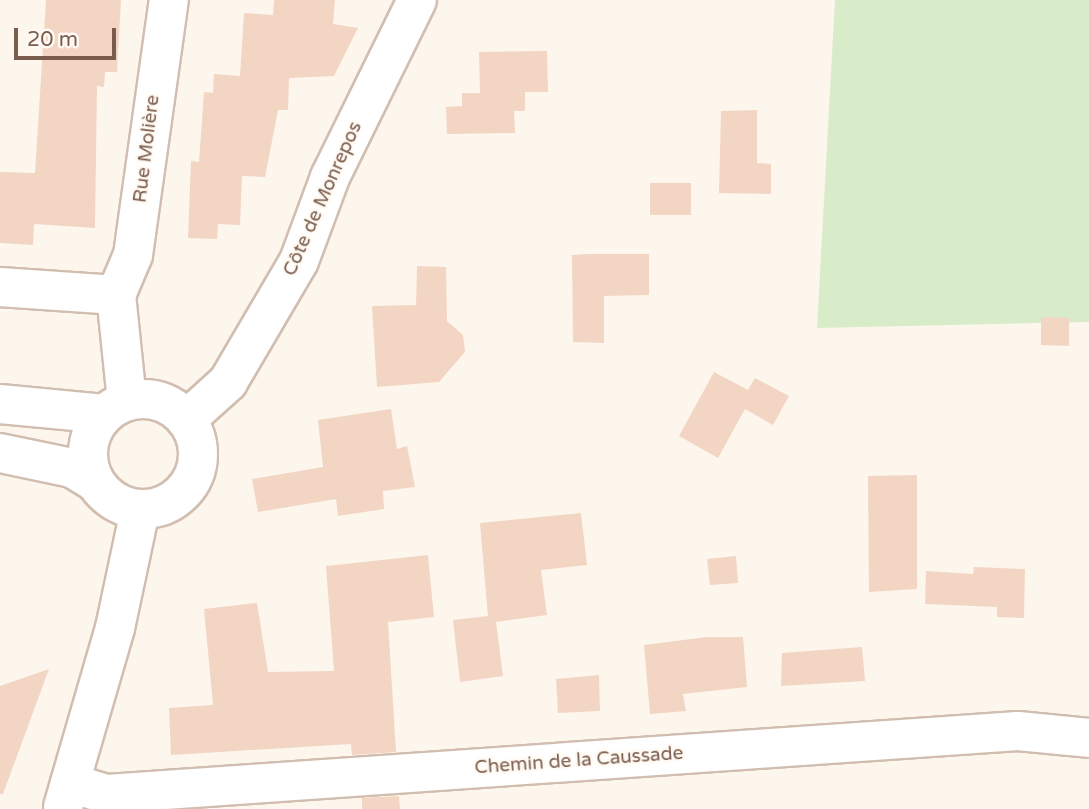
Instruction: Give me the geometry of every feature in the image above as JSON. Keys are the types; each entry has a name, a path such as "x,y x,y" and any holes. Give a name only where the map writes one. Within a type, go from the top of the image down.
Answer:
{"street":[{"name":"Rue Molière","path":"116,407 116,295 133,255 169,0"},
{"name":"Côte de Monrepos","path":"186,420 228,382 299,261 330,177 416,0"},
{"path":"0,287 116,295"},
{"path":"0,404 116,407 162,402 186,420 198,453 187,488 158,508 140,510 106,496 94,481 72,468 0,453"},
{"path":"94,481 88,445 116,407"},
{"path":"66,796 115,628 140,510"},
{"name":"Chemin de la Caussade","path":"66,796 1018,731 1089,738"}],"green space":[{"path":"835,0 1089,0 1089,322 817,328"}],"building":[{"path":"46,0 121,0 117,72 105,72 104,87 97,86 95,228 34,224 33,245 0,243 0,172 35,173"},
{"path":"274,0 335,0 333,24 358,28 334,76 289,78 288,110 278,110 265,177 242,176 240,225 218,224 217,239 188,238 191,161 199,162 204,92 213,93 214,74 240,76 244,13 273,15"},
{"path":"547,51 548,92 525,92 525,111 514,111 515,133 447,134 446,107 462,106 462,93 480,93 479,52"},
{"path":"757,110 757,163 771,164 771,194 719,193 721,111"},
{"path":"650,183 691,183 691,215 650,215"},
{"path":"649,254 649,295 604,296 604,343 573,342 572,255"},
{"path":"417,266 446,267 447,321 463,335 465,352 439,382 377,387 372,306 416,305"},
{"path":"1041,317 1069,318 1069,346 1041,345"},
{"path":"714,372 748,390 755,378 789,396 773,425 745,409 718,458 679,436"},
{"path":"391,409 397,449 407,446 415,487 383,491 384,509 338,516 336,499 258,512 252,479 323,467 318,420"},
{"path":"917,475 917,589 869,592 868,476"},
{"path":"581,513 587,565 541,570 547,615 496,622 503,676 460,682 453,620 488,616 480,523"},
{"path":"428,555 434,617 388,622 396,752 352,755 351,744 171,755 169,708 213,705 204,609 257,603 268,672 334,671 326,566"},
{"path":"736,556 738,583 710,585 707,559"},
{"path":"974,567 1025,569 1024,618 997,617 997,607 925,604 926,571 973,574"},
{"path":"707,637 743,637 747,687 683,694 686,711 650,714 644,645"},
{"path":"862,647 865,681 781,686 782,653"},
{"path":"49,669 3,794 0,794 0,686"},
{"path":"599,675 600,711 558,713 556,679"},
{"path":"399,796 400,809 362,809 362,798"}]}
